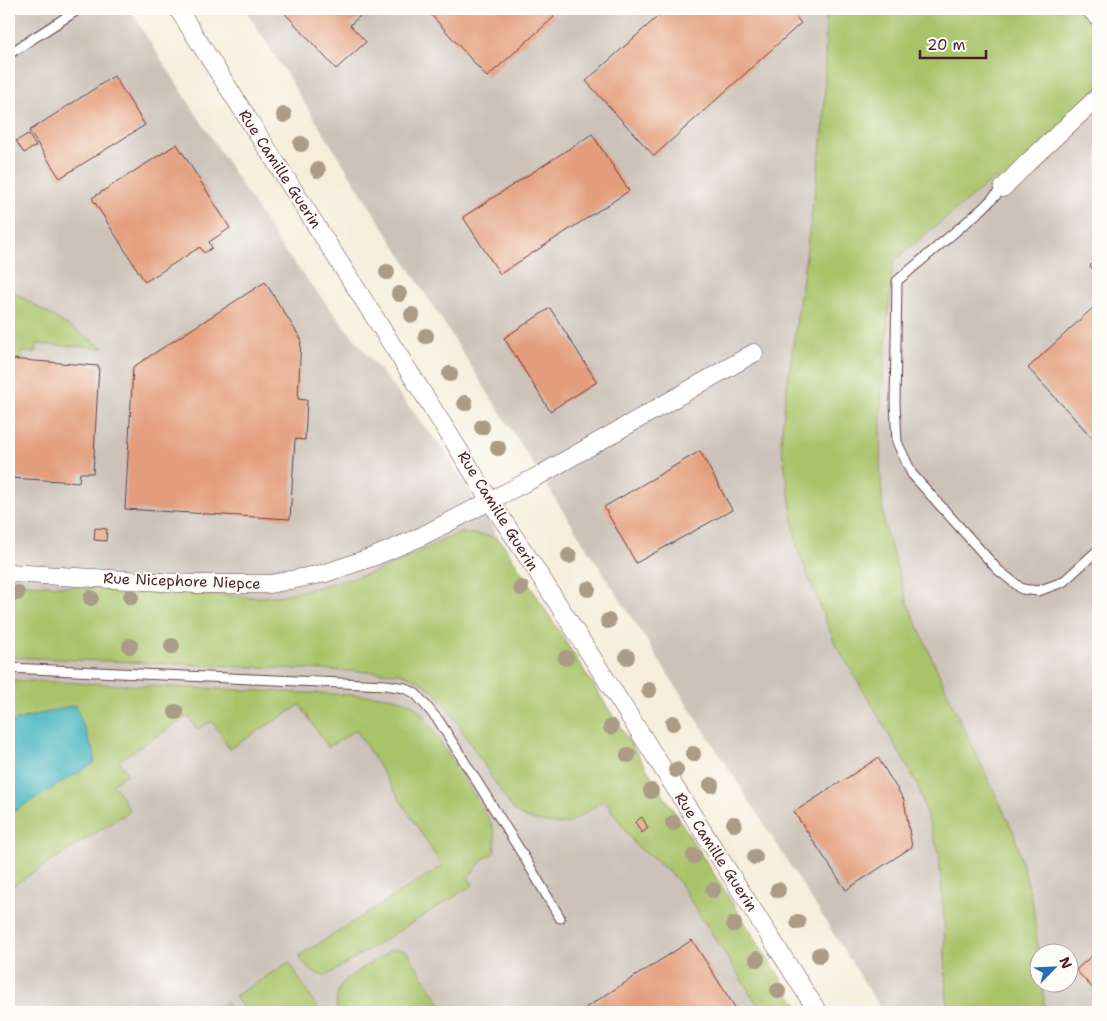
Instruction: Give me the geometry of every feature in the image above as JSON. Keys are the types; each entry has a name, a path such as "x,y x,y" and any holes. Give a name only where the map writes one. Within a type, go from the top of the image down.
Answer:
{"street":[{"name":"Rue Camille Guerin","path":"178,9 818,1012"},
{"path":"1090,9 1098,17"},
{"path":"1003,188 1098,97"},
{"name":"Rue Nicephore Niepce","path":"9,573 195,584 270,584 326,573 378,555 418,538 479,507 540,475 754,354"}],"lane":[{"path":"9,54 79,9"},
{"path":"1003,188 982,209 897,281 896,442 912,474 998,570 1022,589 1038,591 1062,582 1098,550"},
{"path":"9,668 386,685 404,688 416,694 439,721 560,918"}],"shaded area":[{"path":"9,9 129,9 284,251 447,454 802,1012 9,1012"},
{"path":"245,9 824,9 826,16 824,124 785,400 781,442 797,548 835,644 917,784 939,854 944,920 947,1012 883,1012"},
{"path":"1098,97 1098,1012 1045,1012 1043,994 1080,994 1080,944 1037,944 1033,904 1000,802 956,712 908,604 884,525 880,464 881,401 893,261 996,178 1003,188"}],"green space":[{"path":"824,9 1090,9 1098,17 1098,97 1003,188 995,178 893,261 881,401 880,464 884,525 908,604 956,712 1014,833 1033,904 1037,944 1030,944 1030,994 1043,994 1045,1012 947,1012 944,920 939,854 917,784 835,644 797,548 781,442 785,400 824,124 826,16"},
{"path":"9,289 104,348 36,344 35,353 22,352 22,360 9,359"},
{"path":"462,533 490,536 502,542 802,1012 762,1012 678,881 635,845 605,800 577,818 562,824 542,822 517,813 509,804 444,702 429,688 412,678 399,673 9,657 9,583 252,597 279,596 351,579 385,568"},
{"path":"9,680 379,696 410,703 424,717 488,817 494,835 494,853 484,859 468,877 473,885 326,976 310,970 299,956 442,866 356,730 328,747 300,705 229,749 212,721 197,729 188,716 119,760 127,774 113,783 130,811 9,888 9,814 94,763 75,705 9,722"},
{"path":"397,949 408,953 446,1012 337,1012 337,995 345,980 391,950"},
{"path":"289,962 320,1012 245,1012 235,996"},
{"path":"226,1002 233,1012 217,1012 215,1009"}],"water":[{"path":"75,705 95,755 94,763 9,814 9,722"}],"building":[{"path":"281,9 368,9 350,25 366,42 336,69"},
{"path":"426,9 547,9 554,17 487,77"},
{"path":"666,9 789,9 801,23 654,156 586,81"},
{"path":"114,76 145,125 60,178 29,131"},
{"path":"28,134 36,146 24,153 16,141"},
{"path":"592,134 629,191 500,274 463,217"},
{"path":"177,144 230,228 209,242 212,248 204,253 200,247 145,282 92,198"},
{"path":"1098,258 1098,275 1090,266"},
{"path":"265,282 301,339 298,399 307,400 305,440 295,439 290,519 125,509 133,367"},
{"path":"1098,303 1098,444 1028,368"},
{"path":"550,308 597,382 550,411 504,338"},
{"path":"9,359 99,366 93,473 80,473 79,482 9,478"},
{"path":"700,451 732,510 636,563 604,507"},
{"path":"95,528 107,529 106,541 94,540"},
{"path":"878,758 904,800 912,847 846,890 794,812"},
{"path":"642,817 648,828 642,833 635,822"},
{"path":"692,940 738,1012 579,1012"},
{"path":"1098,950 1098,994 1080,974 1080,966"}]}
